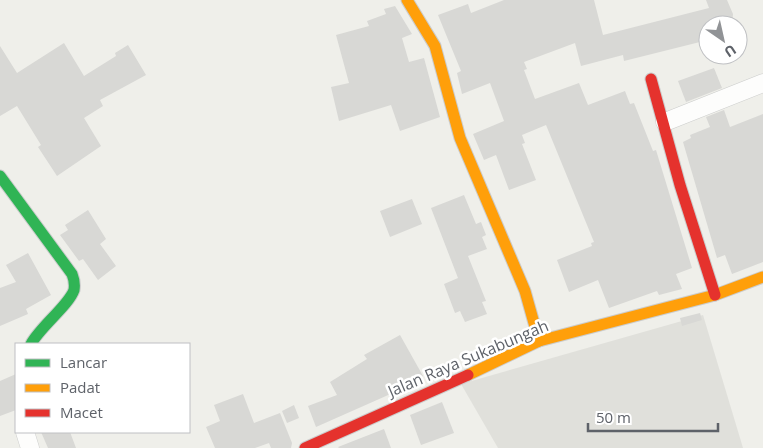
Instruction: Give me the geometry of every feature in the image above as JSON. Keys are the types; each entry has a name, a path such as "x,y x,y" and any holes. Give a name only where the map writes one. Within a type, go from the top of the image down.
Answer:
{"street":[{"path":"407,0 435,46 460,138 525,291 538,342"},
{"path":"651,79 665,122 681,188 715,295"},
{"path":"665,122 763,83"},
{"path":"0,176 72,274 75,281 76,287 72,294 36,335 32,343"},
{"name":"Jalan Raya Sukabungah","path":"305,448 337,432 485,368 538,342 715,295 763,277"},
{"path":"25,433 30,448"}],"shaded area":[{"path":"703,315 743,448 498,448 461,384"}],"building":[{"path":"504,0 594,0 603,35 709,8 706,0 727,0 733,15 698,15 698,42 624,61 623,55 581,66 575,43 524,62 527,69 524,70 535,99 579,83 588,105 625,91 630,104 634,103 653,151 656,150 692,268 676,274 682,289 659,295 657,291 609,308 598,280 569,292 557,260 592,246 591,243 594,242 546,125 522,135 525,143 522,144 536,180 509,190 496,155 484,160 473,134 504,121 490,83 462,94 457,73 461,71 438,15 468,4 471,13"},
{"path":"395,6 412,34 402,38 409,62 424,58 440,117 400,131 391,105 339,121 331,87 349,83 336,35 369,26 367,21 386,14 384,9"},
{"path":"64,43 84,76 116,56 115,53 128,45 146,75 100,100 103,106 84,118 101,146 57,176 38,147 41,145 17,106 0,116 0,46 17,73"},
{"path":"714,68 722,88 686,102 678,81"},
{"path":"724,110 730,127 763,114 763,262 732,274 725,255 717,258 683,142 691,138 690,135 710,127 706,117"},
{"path":"464,195 476,224 481,222 486,235 482,237 487,249 468,256 486,301 482,302 487,314 465,322 460,311 455,313 444,284 458,278 431,208"},
{"path":"412,199 422,224 390,237 380,211"},
{"path":"88,210 106,239 100,244 116,266 98,280 83,259 79,261 60,235 68,230 65,225"},
{"path":"28,253 51,295 26,309 28,314 0,326 0,288 16,282 6,265"},
{"path":"700,313 702,320 682,326 680,318"},
{"path":"400,335 423,376 395,392 316,427 308,406 337,395 330,382 367,359 364,355"},
{"path":"15,374 15,410 0,416 0,381"},
{"path":"243,394 254,423 280,413 292,443 291,448 271,448 269,443 255,448 215,448 206,427 220,421 214,405"},
{"path":"442,402 454,433 421,445 410,415"},
{"path":"294,405 299,418 287,423 282,411"},
{"path":"384,429 391,448 338,447"},
{"path":"41,433 70,433 76,448 48,448"}],"traffic: fast":[{"path":"0,176 72,274 74,280 74,290 71,296 32,343"}],"traffic: slow":[{"path":"407,0 435,46 460,138 525,291 539,341"},
{"path":"468,375 539,341 715,295 763,277"}],"traffic: jam":[{"path":"651,79 680,185 715,295"},
{"path":"305,448 468,375"}]}
